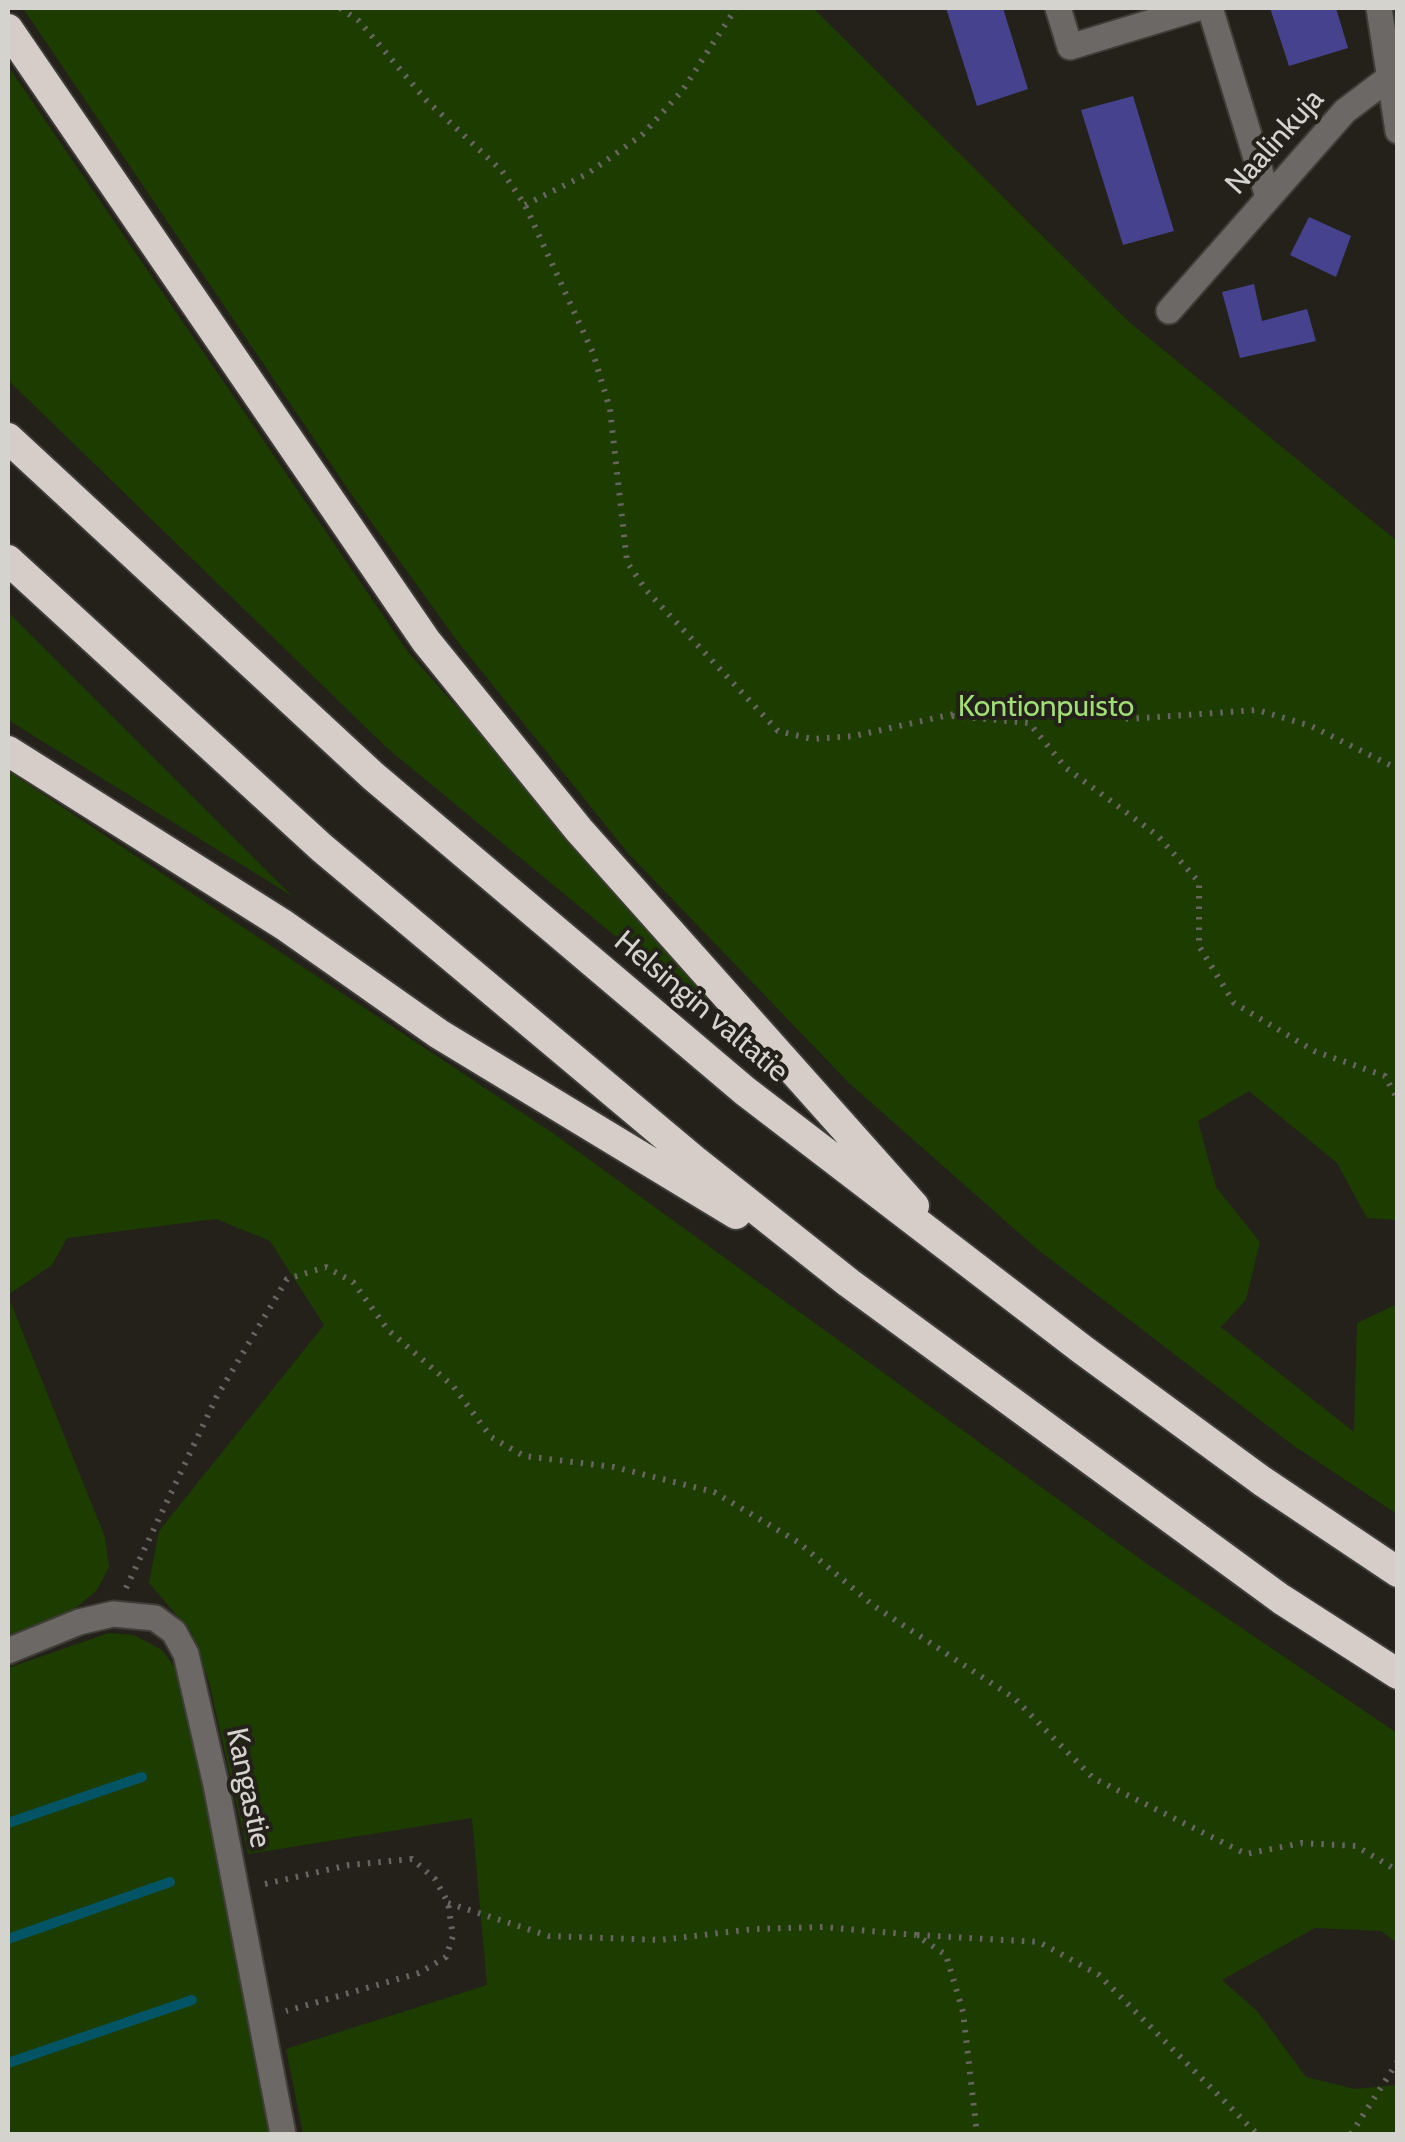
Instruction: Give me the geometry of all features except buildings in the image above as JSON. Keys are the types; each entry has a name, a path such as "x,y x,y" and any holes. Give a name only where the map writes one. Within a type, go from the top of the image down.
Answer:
{"highway":[{"path":"8,29 426,641 579,830 959,1258"},
{"name":"Helsingin valtatie","path":"8,438 373,776 745,1092 959,1258 1262,1481 1398,1572"},
{"path":"8,560 322,848 694,1160 850,1283 1281,1598 1398,1674"},
{"path":"8,751 284,925 439,1034 850,1283"}],"street":[{"path":"1058,8 1070,47 1198,8"},
{"path":"1210,8 1268,197"},
{"path":"1379,8 1394,72 1398,130"},
{"name":"Naalinkuja","path":"1170,310 1345,111 1394,72"},
{"name":"Kangastie","path":"8,1651 78,1622 113,1614 155,1618 174,1632 186,1654 284,2134"}],"path":[{"path":"340,8 359,21 426,100 488,157 525,205 593,353 610,409 627,562 646,590 778,731 812,739 854,736 945,715 1038,701 1130,718 1257,710 1311,726 1398,769"},
{"path":"525,205 587,174 642,134 682,91 736,8"},
{"path":"945,715 1028,723 1066,768 1158,835 1199,882 1199,946 1234,1003 1314,1051 1385,1076 1398,1100"},
{"path":"113,1614 216,1398 287,1279 326,1267 353,1282 388,1330 453,1386 491,1436 524,1456 614,1467 714,1492 798,1542 874,1606 1014,1698 1093,1778 1246,1854 1302,1844 1356,1846 1398,1871"},
{"path":"236,1890 348,1865 412,1859 435,1880 448,1903 453,1936 446,1957 420,1973 261,2018"},
{"path":"448,1903 549,1936 660,1940 754,1928 824,1927 1039,1942 1099,1975 1257,2134"},
{"path":"916,1935 946,1955 962,2012 977,2134"},
{"path":"1351,2134 1398,2061"}],"green space":[{"name":"Kontionpuisto","path":"23,8 813,8 1128,321 1397,541 1397,1220 1367,1218 1337,1163 1249,1091 1198,1121 1216,1187 1260,1242 1246,1300 1221,1327 1354,1432 1357,1323 1397,1304 1397,1514 1294,1446 1037,1249 849,1083 628,853 458,642 352,495"},
{"path":"8,66 408,652 712,996 709,1002 695,1000 677,987 387,748 8,380"},
{"path":"8,612 292,896 8,720"},
{"path":"8,771 554,1134 1150,1566 1397,1733 1397,1943 1381,1931 1315,1928 1222,1980 1258,2012 1306,2077 1355,2089 1397,2085 1397,2134 303,2134 286,2049 487,1985 472,1818 248,1854 209,1682 192,1633 149,1583 159,1531 324,1325 270,1241 216,1219 67,1238 52,1265 8,1295"},
{"path":"8,1296 105,1537 109,1567 97,1590 77,1607 54,1622 8,1641"},
{"path":"109,1633 134,1635 162,1650 179,1673 189,1703 272,2134 8,2134 8,1668"}],"waterway":[{"path":"8,1823 142,1777"},
{"path":"8,1939 170,1882"},
{"path":"8,2063 192,2000"}]}
